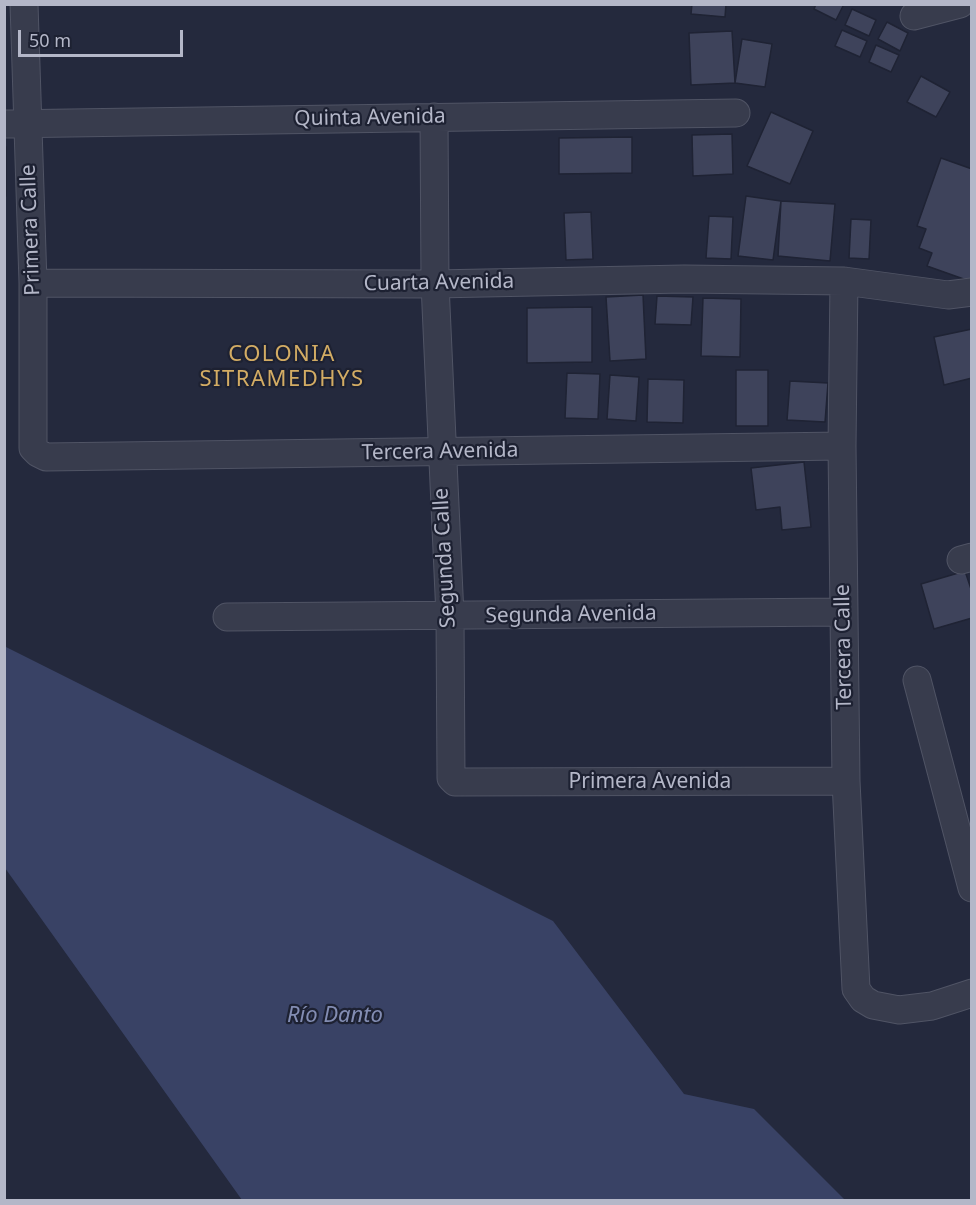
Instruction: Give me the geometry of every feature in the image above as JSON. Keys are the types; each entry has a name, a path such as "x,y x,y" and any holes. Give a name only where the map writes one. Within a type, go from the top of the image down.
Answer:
{"street":[{"name":"Primera Calle","path":"24,4 16,124 33,283 33,448 38,453"},
{"path":"914,16 960,4"},
{"name":"Quinta Avenida","path":"16,124 736,113"},
{"name":"Segunda Calle","path":"434,117 435,284 440,453 450,616 449,772 455,782"},
{"name":"Cuarta Avenida","path":"33,283 435,284 684,279 844,280 948,295 972,292"},
{"name":"Tercera Calle","path":"844,280 843,612 846,781 856,989 862,999 873,1005 886,1009 914,1010 972,993"},
{"name":"Tercera Avenida","path":"38,453 46,457 842,446"},
{"name":"Segunda Avenida","path":"227,617 843,612"},
{"path":"917,680 972,888"},
{"name":"Primera Avenida","path":"455,782 846,781"}],"water":[{"name":"Río Danto","path":"4,646 553,921 684,1094 754,1109 845,1200 242,1200 5,868"}],"building":[{"path":"692,4 726,4 725,17 691,14"},
{"path":"816,4 844,4 836,20 814,9"},
{"path":"852,9 876,20 869,36 845,25"},
{"path":"887,22 908,33 900,51 878,39"},
{"path":"842,30 867,41 860,57 835,46"},
{"path":"732,31 735,83 691,85 689,33"},
{"path":"742,39 772,44 765,87 735,83"},
{"path":"876,45 899,55 891,72 869,62"},
{"path":"921,76 950,92 936,117 907,102"},
{"path":"771,112 813,131 790,184 747,166"},
{"path":"732,134 733,174 693,176 692,135"},
{"path":"632,137 632,173 559,174 559,138"},
{"path":"4,147 6,147 6,196 4,196"},
{"path":"941,158 972,169 972,282 927,266 932,253 919,248 926,229 917,226"},
{"path":"746,196 781,201 773,260 738,256"},
{"path":"781,201 835,204 830,261 778,256"},
{"path":"591,212 593,259 566,260 564,213"},
{"path":"709,216 733,217 731,259 706,258"},
{"path":"851,219 871,220 869,259 849,258"},
{"path":"643,295 646,359 610,361 606,297"},
{"path":"657,296 693,297 691,325 655,324"},
{"path":"703,298 741,299 740,357 701,356"},
{"path":"592,307 592,362 527,363 527,308"},
{"path":"972,329 972,378 944,385 934,337"},
{"path":"736,370 768,370 768,426 736,426"},
{"path":"567,373 600,374 598,419 565,418"},
{"path":"610,375 639,377 636,421 607,419"},
{"path":"648,379 684,380 683,423 647,422"},
{"path":"790,381 828,383 825,422 787,420"},
{"path":"804,462 811,527 782,530 780,507 756,510 751,468"},
{"path":"965,571 972,592 972,618 934,629 921,584"}],"district":[{"name":"COLONIA SITRAMEDHYS","path":"282,368"}]}
